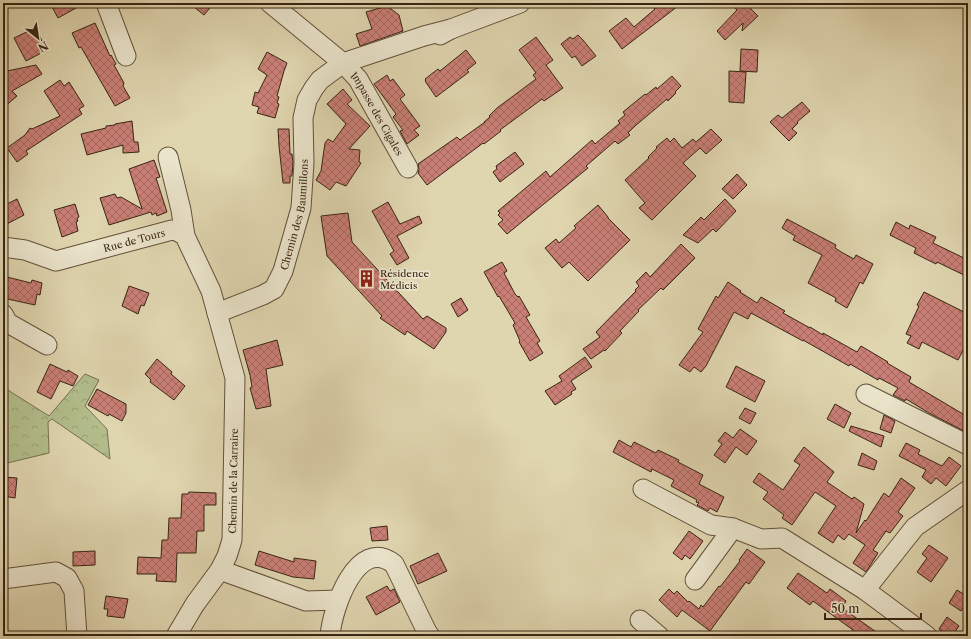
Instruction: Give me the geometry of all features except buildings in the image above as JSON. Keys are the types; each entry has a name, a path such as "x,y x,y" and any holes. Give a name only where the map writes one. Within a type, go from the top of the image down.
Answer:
{"street":[{"path":"106,3 126,56"},
{"name":"Impasse des Cigales","path":"270,3 346,66 358,79 408,168"},
{"name":"Chemin des Baumillons","path":"217,313 263,295 274,289 283,271 301,208 304,163 303,118 307,100 320,80 346,66 424,36 451,29 520,3"},
{"path":"168,157 181,210 185,236 211,291 217,313"},
{"name":"Rue de Tours","path":"3,247 25,250 56,261 172,230 185,236"},
{"name":"Chemin de la Carraire","path":"176,636 195,604 220,570 227,556 232,540 235,378 217,313"},
{"path":"3,314 8,323 47,345"},
{"path":"866,394 968,445"},
{"path":"643,489 711,525 733,528 761,539 782,538 865,590 927,636"},
{"path":"865,590 916,527 968,490"},
{"path":"695,580 733,528"},
{"path":"330,636 331,622 338,600 356,568 365,561 374,557 387,559 394,564 430,636"},
{"path":"220,570 306,601 338,600"},
{"path":"3,579 56,572 67,578 74,591 77,636"},
{"path":"640,620 659,636"}],"green space":[{"path":"85,374 99,380 85,406 107,429 110,459 52,419 48,422 49,453 3,464 3,387 49,416"}],"place":[{"name":"Résidence Médicis","path":"367,279"}]}
